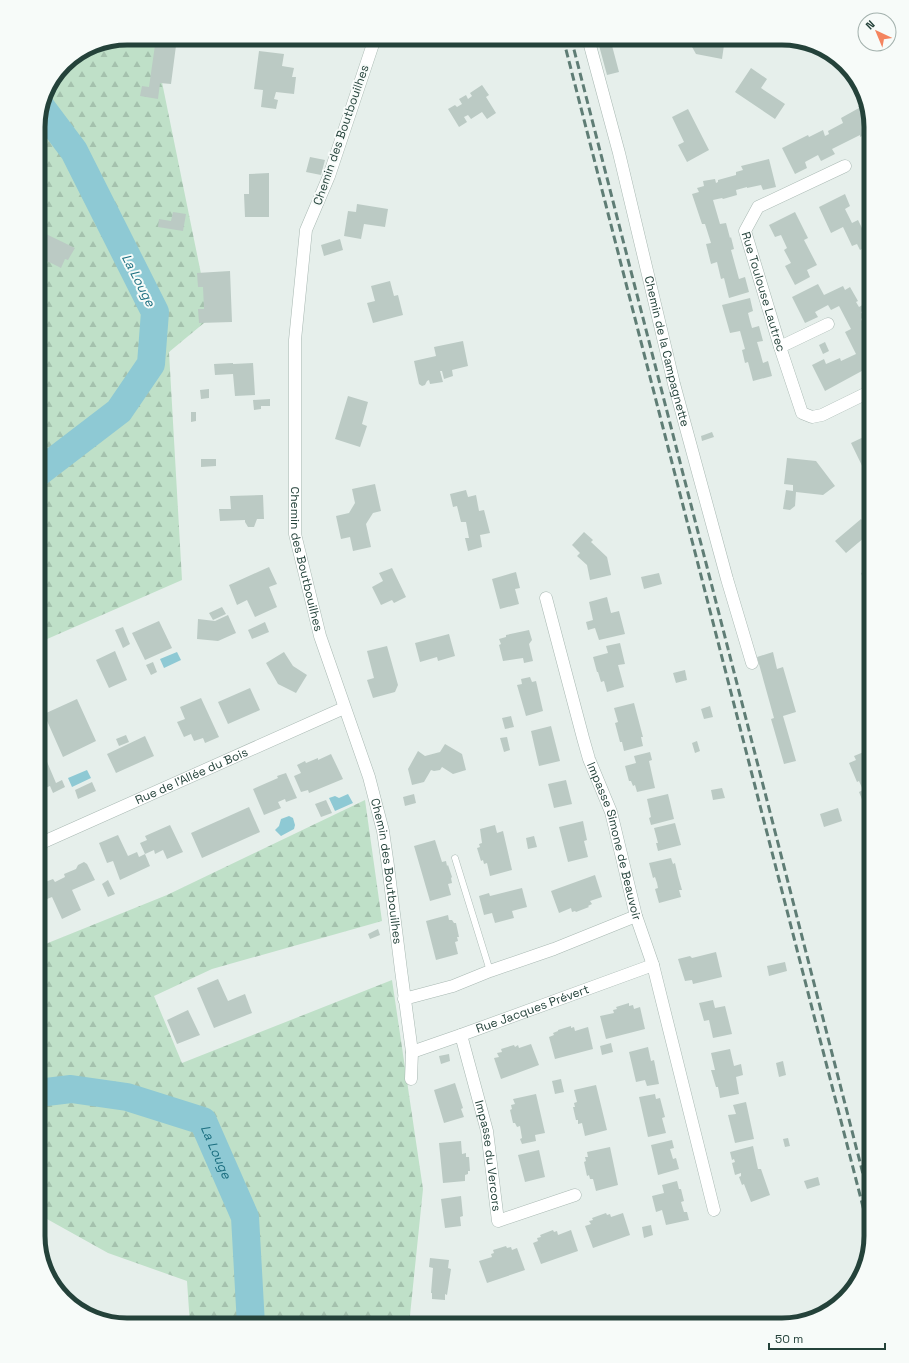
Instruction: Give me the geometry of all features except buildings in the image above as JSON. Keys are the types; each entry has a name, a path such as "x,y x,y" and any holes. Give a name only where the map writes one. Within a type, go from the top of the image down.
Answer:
{"street":[{"name":"Chemin des Boutbouilhes","path":"373,45 329,176 306,230 295,340 295,534 320,636 369,777 383,831 412,1052 411,1079"},
{"name":"Chemin de la Campagnette","path":"590,45 623,168 674,384 727,579 752,663"},
{"name":"Rue Toulouse Lautrec","path":"845,166 758,207 745,231 780,347 802,412 812,417 822,415 864,394"},
{"path":"780,347 828,324"},
{"name":"Impasse Simone de Beauvoir","path":"404,999 453,986 490,971 554,949 636,916 611,812 583,738 546,598"},
{"name":"Rue de l'Allée du Bois","path":"45,841 344,708"},
{"path":"636,916 653,965 714,1210"},
{"name":"Rue Jacques Prévert","path":"412,1052 461,1036 653,965"},
{"name":"Impasse du Vercors","path":"461,1036 487,1131 498,1221 575,1195"}],"lane":[{"path":"455,858 490,971"}],"green space":[{"path":"122,45 154,45 210,318 169,352 182,580 45,640 45,122 51,96 59,81 69,69 91,53 101,49"},
{"path":"365,800 382,921 212,969 154,996 182,1063 392,980 423,1189 410,1318 190,1318 187,1281 108,1253 45,1218 45,944 167,895"}],"water":[{"path":"177,652 181,660 164,668 160,659"},
{"path":"87,770 91,778 72,787 68,778"},
{"path":"348,794 353,803 335,811 329,798 335,796 339,798"},
{"path":"289,816 293,818 295,825 294,829 281,836 275,830 279,826 281,819"}],"waterway":[{"name":"La Louge","path":"45,468 119,411 151,364 155,312 74,151 46,114"},
{"name":"La Louge","path":"45,1092 71,1089 127,1097 203,1121 245,1217 251,1318"}],"railway":[{"path":"565,45 864,1211"},
{"path":"573,45 864,1178"}]}
